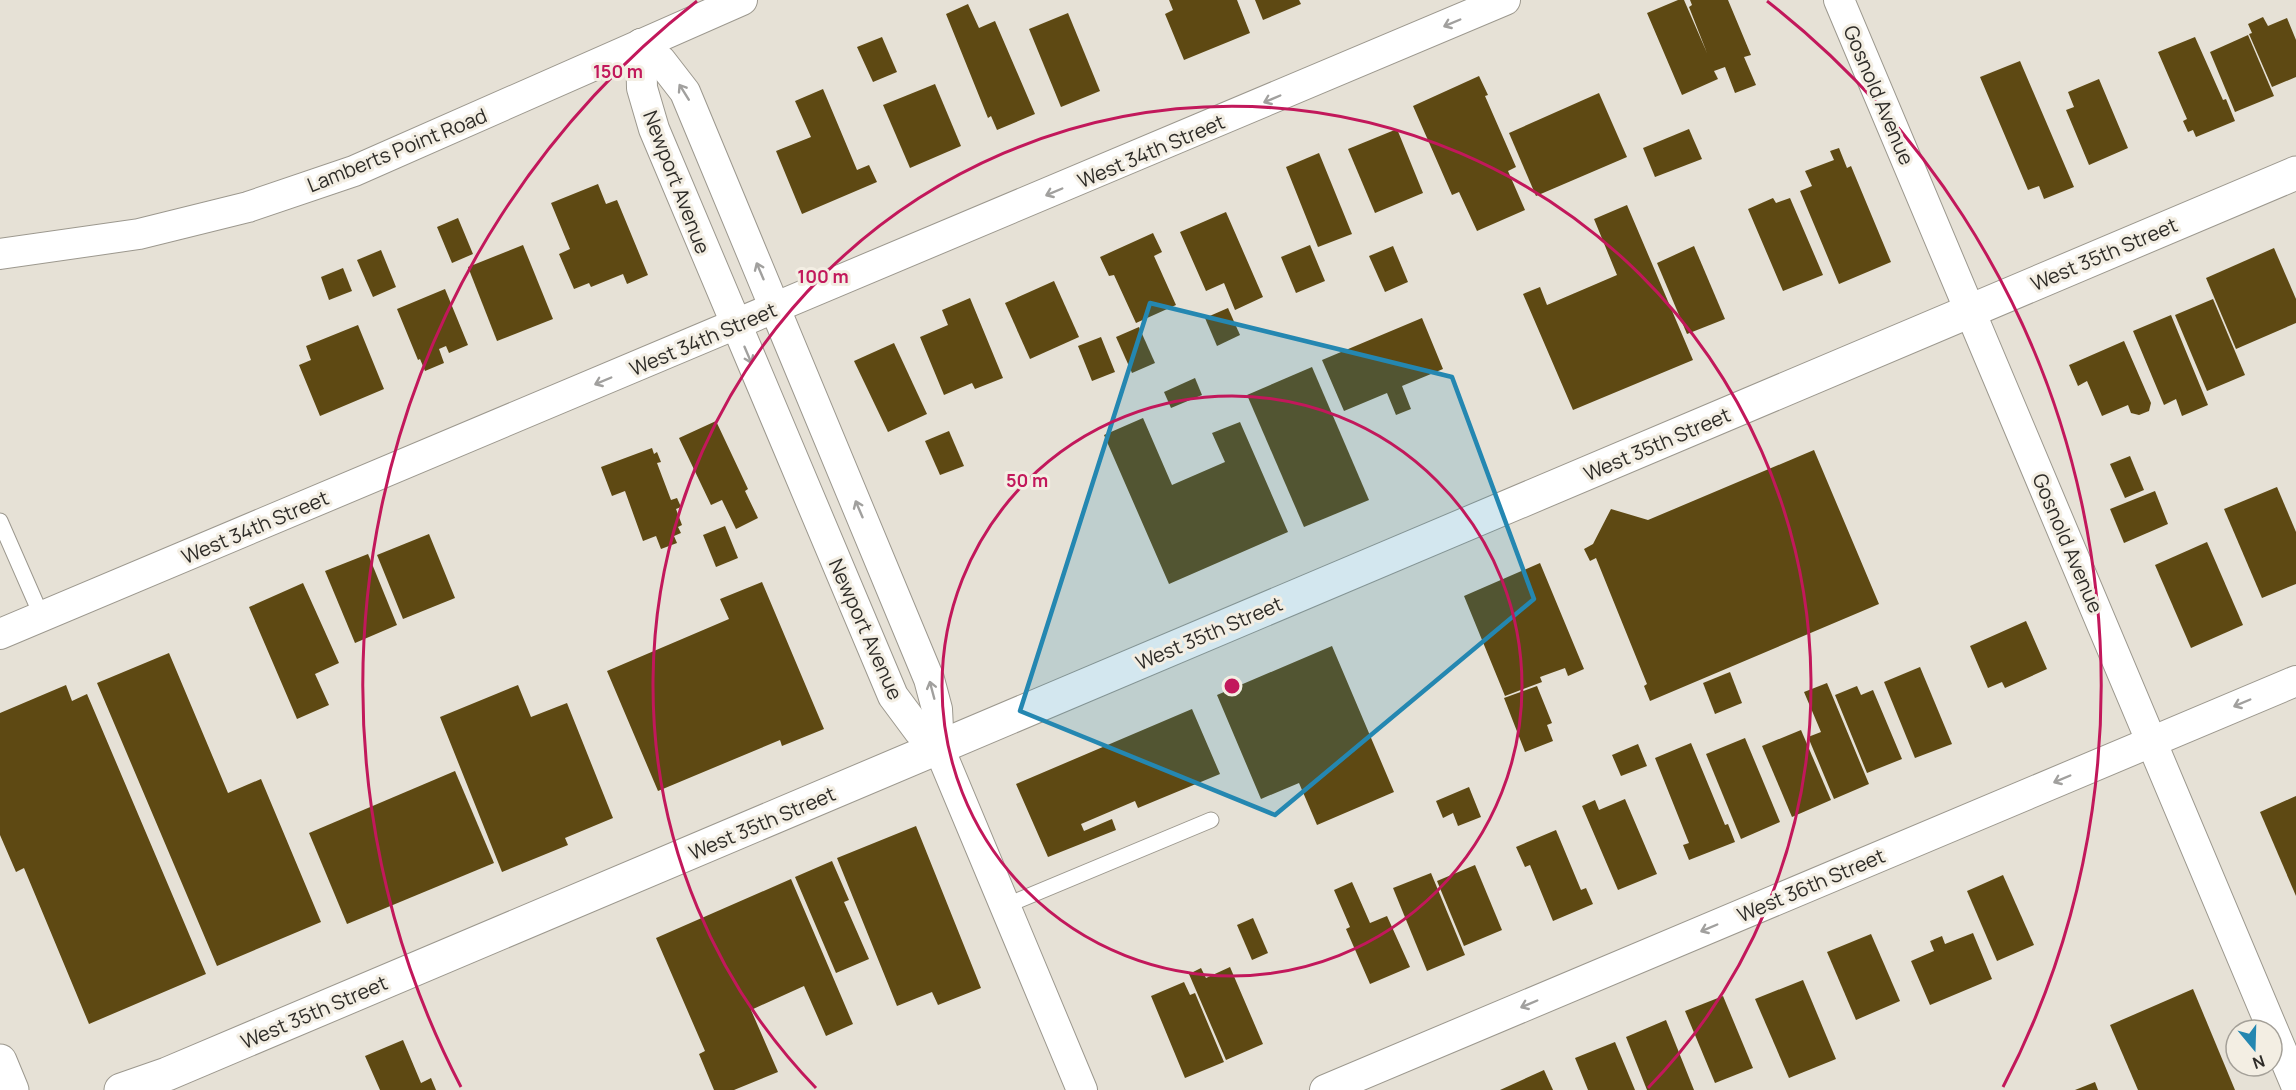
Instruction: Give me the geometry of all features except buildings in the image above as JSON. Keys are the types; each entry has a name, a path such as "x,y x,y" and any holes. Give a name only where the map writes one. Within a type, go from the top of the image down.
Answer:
{"street":[{"name":"Lamberts Point Road","path":"0,254 139,234 248,207 354,171 742,0"},
{"name":"West 34th Street","path":"0,634 1505,0"},
{"name":"Gosnold Avenue","path":"1839,0 2296,1085"},
{"name":"Newport Avenue","path":"640,44 661,61 685,92 929,679 937,709 939,748 1082,1090"},
{"name":"Newport Avenue","path":"640,44 642,88 654,129 735,325 893,696 920,730 939,748"},
{"name":"West 35th Street","path":"121,1090 178,1070 2296,173"},
{"name":"West 36th Street","path":"1325,1090 2296,681"},
{"path":"0,1061 12,1090"}],"lane":[{"path":"0,521 42,616"},
{"path":"1005,906 1211,820"}],"highlighted area":[{"path":"1150,303 1452,377 1534,599 1275,815 1020,711"}]}
